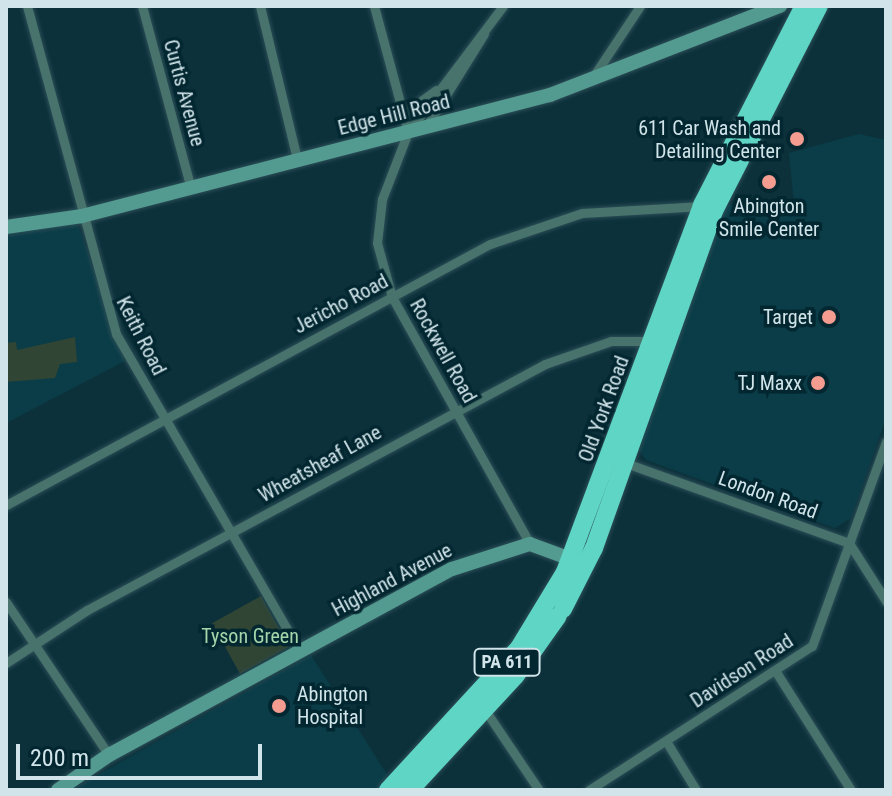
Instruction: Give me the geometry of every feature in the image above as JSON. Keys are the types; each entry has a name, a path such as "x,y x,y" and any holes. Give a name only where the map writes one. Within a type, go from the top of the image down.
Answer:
{"highway":[{"name":"Old York Road","path":"410,790 485,710 561,612 708,207 804,6"},
{"name":"Old York Road","path":"708,207 819,6"},
{"name":"Old York Road","path":"388,790 519,648 579,562"}],"street":[{"name":"Keith Road","path":"27,6 116,334 300,651"},
{"name":"Curtis Avenue","path":"142,6 191,189"},
{"path":"260,6 297,159"},
{"path":"374,6 408,132"},
{"name":"Rockwell Road","path":"426,127 503,6"},
{"path":"591,80 640,6"},
{"name":"Edge Hill Road","path":"6,227 82,216 191,189 591,80 780,6"},
{"name":"Rockwell Road","path":"484,34 408,132 378,214 380,263 392,297 530,544"},
{"name":"Rockwell Road","path":"403,114 445,83"},
{"name":"Jericho Road","path":"6,505 392,297 530,227 582,213 708,207"},
{"name":"Wheatsheaf Lane","path":"6,663 231,533 455,412 585,348 659,344"},
{"name":"Davidson Road","path":"589,790 812,646 886,442"},
{"name":"London Road","path":"618,460 849,543"},
{"path":"849,543 886,601"},
{"path":"530,544 579,562"},
{"name":"Highland Avenue","path":"58,790 109,755 452,569 530,544"},
{"path":"6,602 109,755"},
{"path":"776,672 851,790"},
{"path":"485,710 539,790"},
{"path":"666,741 696,790"}],"shaded area":[{"path":"859,134 886,140 886,418 851,518 835,528 646,460 639,450 725,205 794,204 789,153"},
{"path":"77,222 125,361 6,423 6,233"},
{"name":"Abington Hospital","path":"311,655 390,779 382,790 71,790"}],"green space":[{"path":"75,337 77,362 60,364 55,378 6,382 6,343 16,342 17,350"},
{"name":"Tyson Green","path":"261,596 289,647 240,674 212,623"}],"place":[{"name":"611 Car Wash and Detailing Center","path":"797,139"},
{"name":"Abington Smile Center","path":"769,182"},
{"name":"Target","path":"829,317"},
{"name":"TJ Maxx","path":"818,383"},
{"name":"Abington Hospital","path":"279,706"}]}
